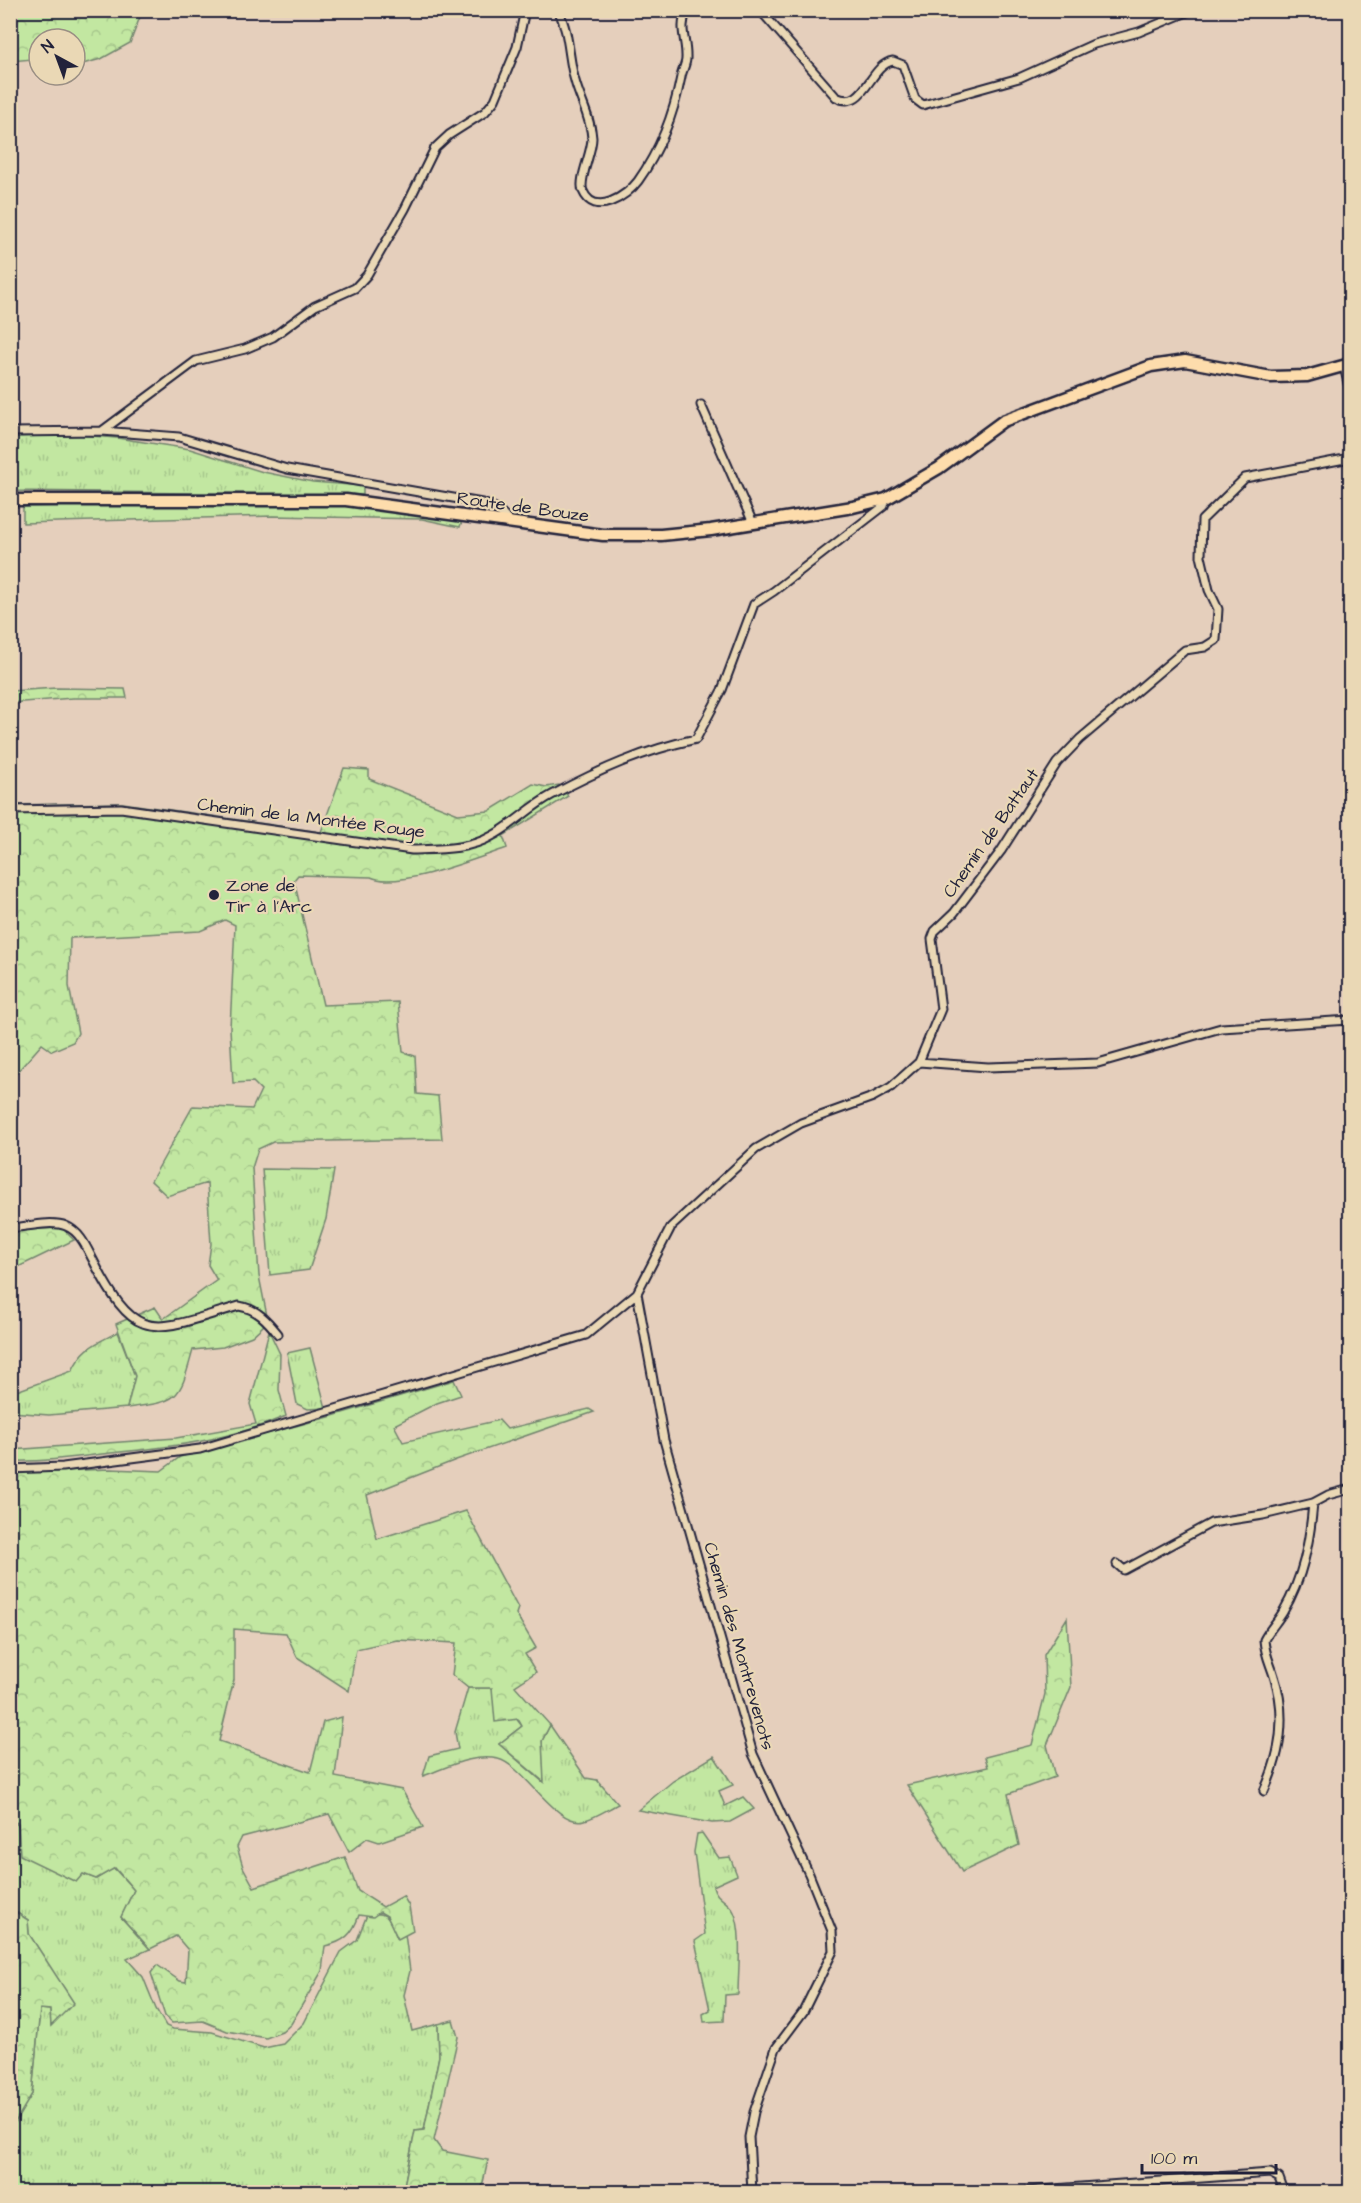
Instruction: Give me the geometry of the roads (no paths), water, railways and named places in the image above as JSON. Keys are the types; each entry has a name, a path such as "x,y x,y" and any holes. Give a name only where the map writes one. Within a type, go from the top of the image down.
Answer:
{"main road":[{"name":"Route de Bouze","path":"10,500 346,500 603,534 661,535 853,507 886,499 931,473 1004,421 1151,366 1185,362 1271,377 1307,376 1347,365"}],"street":[{"path":"102,431 196,361 234,352 273,338 315,306 355,288 367,275 405,209 435,148 479,117 495,100 517,47 525,10"},
{"path":"558,10 568,38 575,83 591,132 590,154 582,179 582,190 590,200 605,203 623,197 635,184 648,165 674,110 686,59 681,30 687,10"},
{"path":"760,10 829,91 845,100 860,95 882,66 890,61 903,65 915,99 927,105 1019,78 1094,44 1139,32 1192,10"},
{"path":"1347,365 1350,392"},
{"path":"701,405 753,523"},
{"path":"10,432 102,431 178,437 287,469 448,495 498,509 510,523"},
{"name":"Chemin de Battaut","path":"637,1293 671,1227 756,1149 801,1123 873,1097 891,1087 919,1062 941,1009 932,939 935,931 954,913 994,860 1057,763 1080,739 1185,650 1205,647 1216,640 1218,609 1209,590 1201,556 1202,520 1245,478 1350,458"},
{"name":"Chemin de la Montée Rouge","path":"10,810 122,808 411,850 456,848 490,837 549,796 623,759 656,747 696,739 722,690 754,604 884,506 886,499"},
{"path":"919,1062 988,1067 1098,1063 1221,1028 1350,1020"},
{"path":"10,1228 57,1225 73,1231 83,1241 101,1276 123,1308 135,1321 147,1326 163,1327 239,1306 250,1308 264,1317 278,1334"},
{"path":"10,1469 63,1467 200,1449 586,1335 637,1293"},
{"name":"Chemin des Montrevenots","path":"637,1293 664,1440 753,1754 809,1874 832,1931 833,1951 803,2012 776,2048 754,2112 749,2136 752,2193"},
{"path":"1117,1564 1124,1570 1211,1523 1263,1515 1313,1503 1328,1495 1350,1489"},
{"path":"1264,1791 1279,1751 1281,1724 1279,1698 1266,1658 1264,1640 1282,1613 1299,1577 1309,1542 1313,1503"},
{"path":"1027,2191 1270,2173 1279,2178 1284,2193"}],"place":[{"name":"Zone de Tir à l'Arc","path":"214,895"}]}
